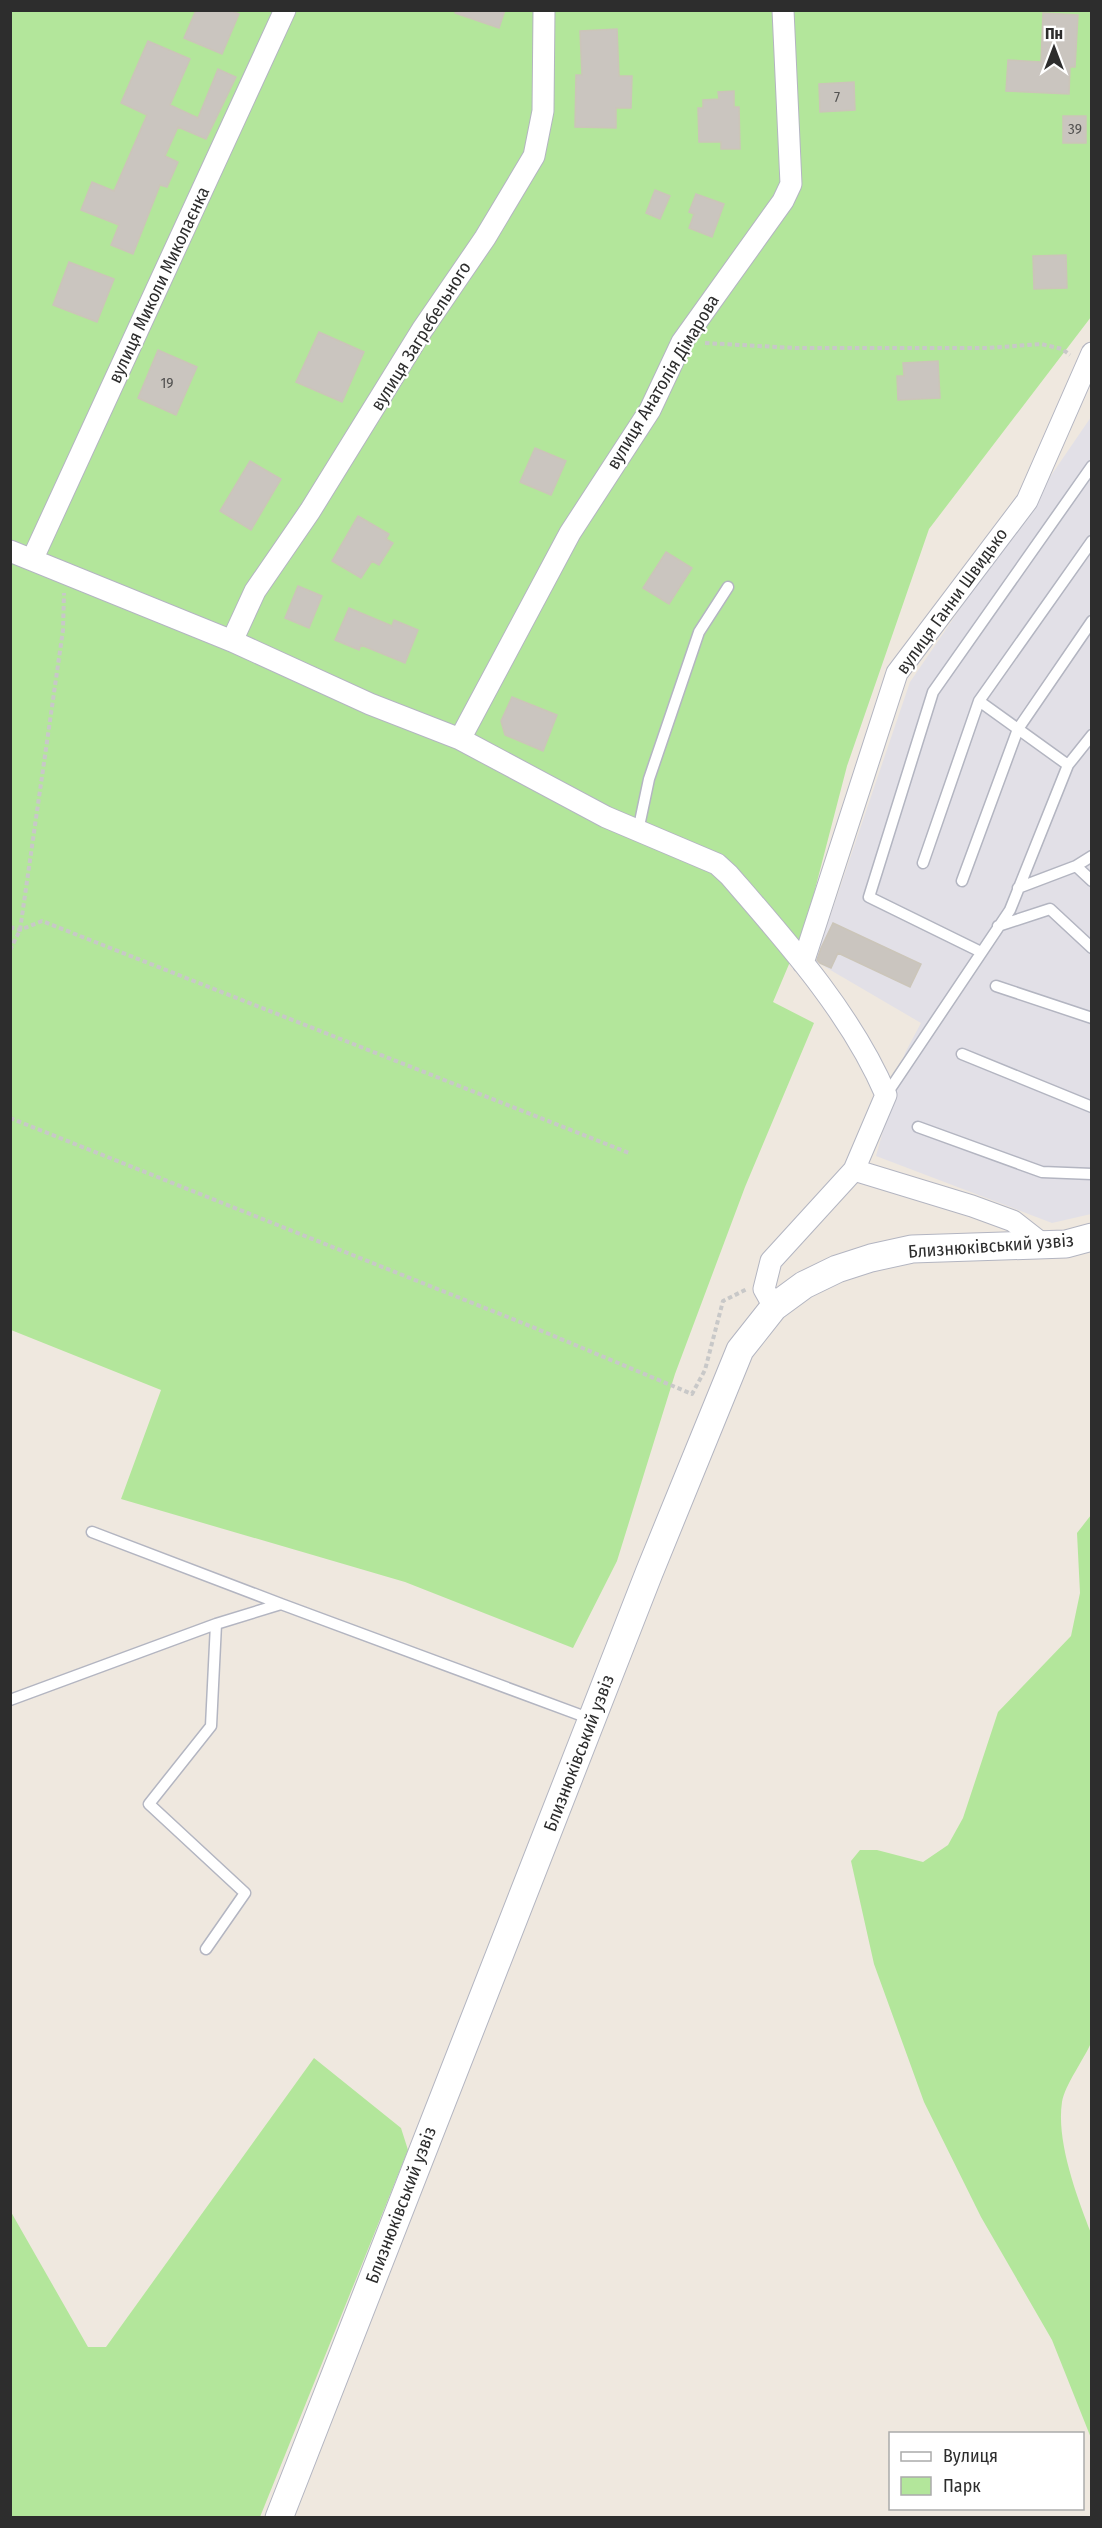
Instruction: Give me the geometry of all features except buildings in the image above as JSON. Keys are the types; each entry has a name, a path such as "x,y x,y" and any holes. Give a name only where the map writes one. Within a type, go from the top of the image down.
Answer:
{"street":[{"name":"вулиця Миколи Миколаєнка","path":"32,560 285,10"},
{"name":"вулиця Загребельного","path":"232,640 255,591 317,501 422,330 485,238 534,156 543,111 544,10"},
{"name":"вулиця Анатолія Дімарова","path":"460,739 570,533 650,410 682,342 783,201 791,184 783,10"},
{"name":"вулиця Ганни Швидько","path":"803,963 897,673 1027,501 1089,359"},
{"path":"10,552 232,640 370,704 460,739 606,817 717,864 729,875 803,963 872,1062 886,1095 854,1170 771,1261 764,1289 774,1307"},
{"path":"854,1170 1013,1221 1045,1246"},
{"name":"Близнюківський узвіз","path":"279,2517 729,1373 749,1336 774,1307 804,1285 837,1269 871,1258 912,1250 1045,1246 1092,1237"}],"lane":[{"path":"981,952 869,897 933,692 1092,466"},
{"path":"923,863 979,701 1092,541"},
{"path":"638,831 649,779 699,632 728,587"},
{"path":"962,881 1018,729 1092,621"},
{"path":"979,701 1068,765"},
{"path":"886,1095 1010,910 1068,765 1092,735"},
{"path":"1018,888 1076,866 1092,855"},
{"path":"1076,866 1092,881"},
{"path":"998,926 1050,909 1092,948"},
{"path":"996,986 1092,1018"},
{"path":"962,1054 1092,1107"},
{"path":"918,1126 1042,1172 1092,1174"},
{"path":"92,1532 592,1720"},
{"path":"10,1700 216,1624 281,1604"},
{"path":"206,1949 246,1893 149,1804 212,1726 216,1624"}],"path":[{"path":"682,342 795,348 988,348 1041,344 1089,359"},
{"path":"10,950 20,930 63,630 64,573"},
{"path":"10,927 20,930 42,921 629,1153"},
{"path":"10,1118 508,1317 692,1394 705,1370 723,1301 749,1288"}],"shaded area":[{"path":"1091,417 1091,1214 1052,1223 876,1156 905,1053 921,1023 815,961 910,682"}],"green space":[{"path":"10,11 1091,11 1091,317 929,529 847,766 806,924 773,1002 814,1023 745,1187 675,1374 617,1561 573,1648 405,1582 121,1499 161,1390 11,1330"},
{"path":"1091,1515 1091,2043 1064,2095 1061,2117 1069,2169 1091,2233 1091,2438 1052,2340 981,2217 924,2102 874,1964 851,1861 860,1850 877,1850 923,1862 948,1845 963,1818 998,1712 1071,1636 1080,1593 1077,1533"},
{"path":"314,2058 401,2128 408,2150 260,2517 11,2517 11,2212 88,2347 106,2347"}]}
